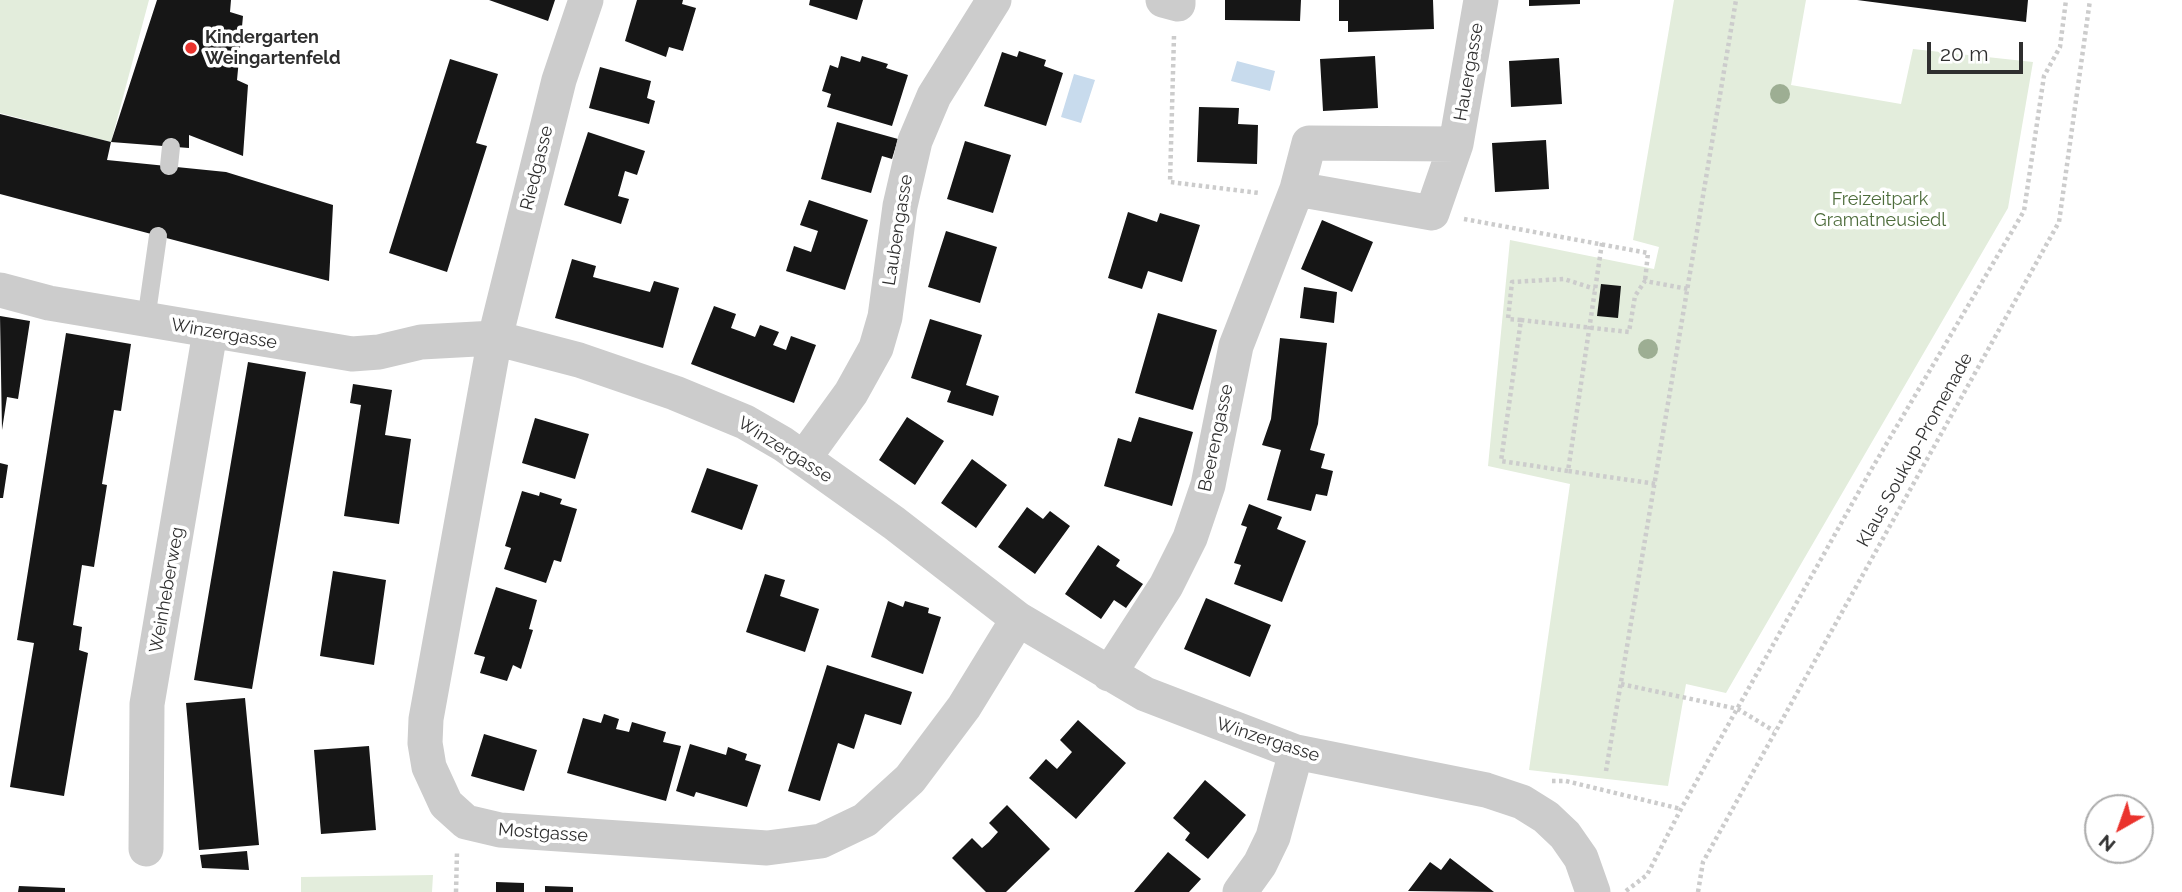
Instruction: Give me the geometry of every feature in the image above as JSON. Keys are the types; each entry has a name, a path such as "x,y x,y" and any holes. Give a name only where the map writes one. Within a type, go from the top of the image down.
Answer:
{"street":[{"name":"Riedgasse","path":"495,338 559,80 586,0"},
{"name":"Laubengasse","path":"804,458 851,393 876,348 885,317 902,196 915,141 934,96 994,0"},
{"name":"Hauergasse","path":"1456,144 1482,0"},
{"name":"Beerengasse","path":"1109,674 1166,586 1191,538 1208,485 1236,346 1297,188 1309,143 1456,144"},
{"path":"1297,188 1432,213 1456,144"},
{"name":"Winzergasse","path":"0,290 49,303 210,332 359,354 421,342 495,338 579,360 687,398 745,422 804,458 1017,619 1109,674 1171,706 1296,752 1510,797 1535,809 1565,835 1581,858 1593,892"},
{"name":"Weinheberweg","path":"146,849 147,704 210,332"},
{"name":"Mostgasse","path":"495,338 424,732 429,767 438,791 451,810 466,821 500,830 767,848 802,845 830,838 865,820 922,765 964,707 1017,619"},
{"path":"1240,892 1260,864 1273,837 1296,752"}],"lane":[{"path":"169,166 172,147"},
{"path":"146,320 158,236"}],"path":[{"path":"1606,771 1736,0"},
{"path":"1623,892 1647,875 1681,809 1871,470 2024,211 2044,76 2060,47 2066,0"},
{"name":"Klaus Soukup-Promenade","path":"1698,892 1703,862 2059,222 2090,0"},
{"path":"1173,1 1170,182 1267,194 1297,188"},
{"path":"1432,213 1648,253 1645,281 1635,296 1629,332 1508,319 1511,282 1564,279 1595,289"},
{"path":"1568,471 1602,243"},
{"path":"1645,281 1688,289"},
{"path":"1521,320 1501,461 1656,484"},
{"path":"1621,684 1738,709 1774,731"},
{"path":"1510,797 1540,780 1566,781 1681,809"}],"green space":[{"path":"0,0 149,0 111,142 0,113"},
{"name":"Freizeitpark Gramatneusiedl","path":"1674,0 1806,0 1791,85 1901,104 1913,49 2033,62 2008,208 1726,693 1686,684 1668,786 1529,770 1570,484 1488,466 1510,240 1654,269 1659,247 1633,240"},
{"path":"433,875 432,892 301,892 301,877"}],"water":[{"path":"1237,61 1275,71 1270,91 1231,81"},
{"path":"1074,74 1095,80 1081,123 1061,117"}],"building":[{"name":"Kindergarten Weingartenfeld","path":"157,0 231,0 230,12 243,16 237,80 248,85 243,156 189,135 189,148 111,142"},
{"path":"489,0 555,0 548,21"},
{"path":"637,0 683,0 682,4 696,8 683,51 669,47 666,57 625,41"},
{"path":"810,0 863,0 857,20 809,5"},
{"path":"1225,0 1301,0 1300,21 1225,20"},
{"path":"1339,0 1433,0 1434,29 1348,32 1348,21 1339,21"},
{"path":"1529,0 1580,0 1580,4 1529,6"},
{"path":"1857,0 2028,0 2026,22"},
{"path":"1019,51 1046,60 1044,66 1063,73 1046,126 984,106 1002,52 1017,57"},
{"path":"841,56 860,62 862,56 888,64 886,68 908,75 892,126 827,107 831,94 822,91 830,65 838,68"},
{"path":"1375,56 1378,108 1323,111 1320,59"},
{"path":"1559,58 1562,104 1511,107 1509,61"},
{"path":"450,59 498,74 476,143 487,146 447,272 389,253"},
{"path":"600,67 651,81 647,98 655,101 649,124 589,108"},
{"path":"1199,107 1239,108 1238,124 1258,125 1257,164 1197,162"},
{"path":"0,114 111,142 107,160 226,172 333,205 329,281 0,194"},
{"path":"837,122 898,139 892,159 882,156 871,193 821,179"},
{"path":"588,132 645,151 637,175 625,171 618,196 629,199 621,224 564,205"},
{"path":"1546,140 1549,189 1495,192 1492,143"},
{"path":"965,141 1011,155 993,213 947,199"},
{"path":"809,200 868,220 845,290 786,271 794,246 811,252 818,231 800,225"},
{"path":"1128,212 1157,222 1160,213 1200,225 1182,282 1148,271 1142,289 1108,278"},
{"path":"1322,220 1373,242 1352,292 1301,269"},
{"path":"946,231 997,247 980,303 928,287"},
{"path":"572,259 596,266 593,277 650,292 654,281 679,288 663,348 555,318"},
{"path":"1601,284 1621,286 1618,318 1597,316"},
{"path":"1304,287 1337,292 1334,323 1300,318"},
{"path":"714,306 736,314 731,328 755,337 760,325 779,332 773,345 786,350 791,336 816,345 794,403 691,364"},
{"path":"1158,313 1217,330 1193,410 1135,393"},
{"path":"0,316 30,321 18,399 7,397 2,430"},
{"path":"930,319 982,335 966,385 999,396 993,416 947,402 951,391 911,378"},
{"path":"66,333 131,344 121,411 114,410 102,484 107,485 94,567 82,565 73,625 82,627 79,650 88,653 64,796 10,787 34,643 17,640"},
{"path":"1280,338 1327,343 1318,424 1310,450 1325,454 1321,468 1333,471 1327,496 1316,494 1311,511 1267,500 1281,450 1262,445 1271,419"},
{"path":"248,362 306,372 252,689 194,680"},
{"path":"353,384 392,390 385,435 411,439 399,524 344,516 361,405 350,403"},
{"path":"907,417 944,441 915,485 879,460"},
{"path":"1139,417 1193,432 1172,506 1104,486 1118,438 1131,442"},
{"path":"535,418 589,434 575,479 522,463"},
{"path":"972,459 1007,485 976,528 941,503"},
{"path":"0,463 8,465 3,498 0,498"},
{"path":"707,468 758,485 742,530 691,512"},
{"path":"522,491 539,496 540,492 562,499 560,504 577,509 561,562 554,560 546,583 504,569 511,548 505,546"},
{"path":"1249,504 1282,517 1277,529 1306,541 1282,602 1234,584 1241,565 1234,563 1247,527 1241,525"},
{"path":"1027,507 1043,519 1050,511 1070,526 1035,574 998,547"},
{"path":"1098,545 1120,560 1116,566 1143,584 1126,608 1114,600 1101,619 1065,594"},
{"path":"333,571 386,580 374,665 320,656"},
{"path":"765,574 785,580 780,596 819,609 805,652 746,632"},
{"path":"496,587 537,600 529,629 533,630 521,669 513,665 507,681 480,673 485,657 474,654"},
{"path":"1206,598 1271,625 1250,677 1184,649"},
{"path":"888,601 903,607 905,601 929,608 928,613 941,617 923,674 871,657"},
{"path":"827,665 912,692 901,725 865,714 854,749 838,743 820,801 788,791"},
{"path":"245,698 259,845 199,850 186,703"},
{"path":"604,714 619,719 616,729 629,732 632,722 666,732 663,742 681,746 666,801 567,773 583,718 601,723"},
{"path":"1078,720 1126,763 1076,819 1029,778 1046,759 1057,769 1072,752 1060,740"},
{"path":"484,734 537,750 524,791 471,776"},
{"path":"690,744 726,755 728,747 747,754 745,760 761,765 747,807 696,792 694,797 676,791"},
{"path":"369,746 376,830 321,834 314,750"},
{"path":"1205,780 1246,815 1208,859 1185,840 1190,833 1173,818"},
{"path":"1007,805 1050,849 1006,892 986,892 952,858 972,838 982,848 989,842 998,832 989,823"},
{"path":"247,851 249,870 202,868 200,855"},
{"path":"1168,852 1201,879 1189,892 1134,892"},
{"path":"1450,858 1494,892 1408,891 1430,862 1441,870"},
{"path":"496,882 524,883 524,892 496,892"},
{"path":"19,886 65,888 65,892 18,892"},
{"path":"545,886 573,887 573,892 545,892"}],"place":[{"name":"Kindergarten Weingartenfeld","path":"191,48"}]}
